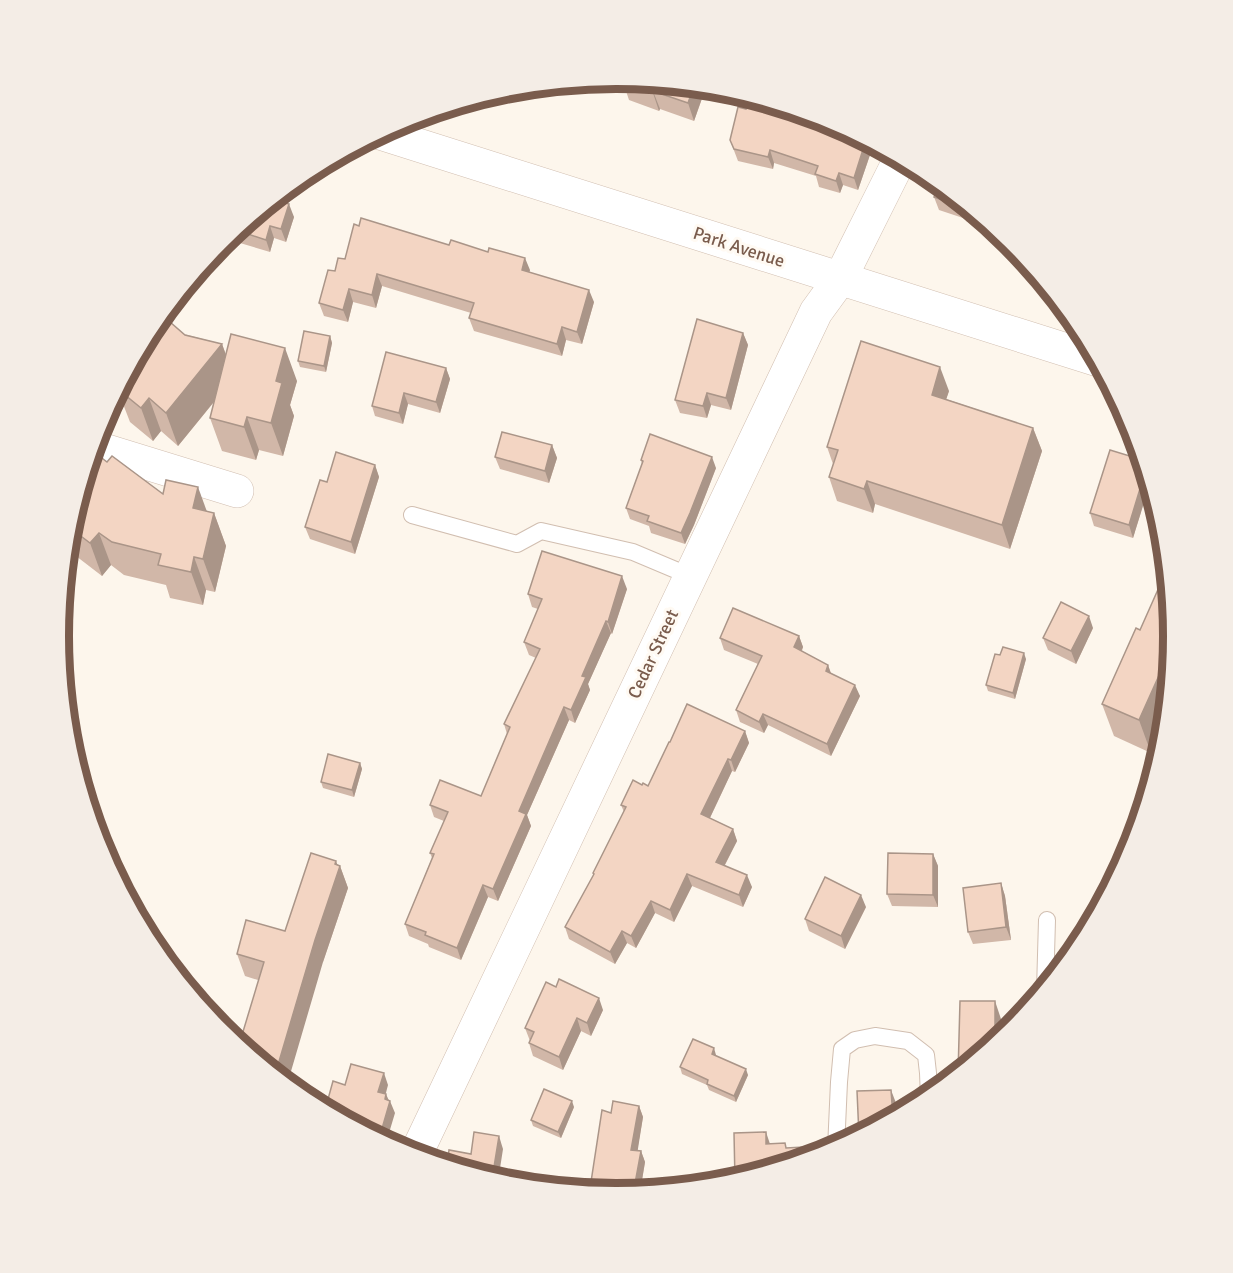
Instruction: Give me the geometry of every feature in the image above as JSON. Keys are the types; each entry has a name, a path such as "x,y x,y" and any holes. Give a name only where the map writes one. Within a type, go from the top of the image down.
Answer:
{"street":[{"name":"Park Avenue","path":"393,137 1087,357"},
{"name":"Cedar Street","path":"419,1147 816,312 840,279 897,166"},
{"path":"102,450 237,491"}],"lane":[{"path":"412,515 517,544 541,531 633,552 690,576"},
{"path":"1045,977 1047,920"},
{"path":"836,1138 838,1082 842,1049 855,1040 875,1036 908,1041 926,1055 929,1086"}],"building":[{"path":"644,90 691,95 688,103 653,91 653,93"},
{"path":"747,105 792,118 864,148 854,178 839,173 836,181 815,174 818,166 770,150 768,157 734,149 730,140 738,107 746,109"},
{"path":"936,192 951,203 934,197"},
{"path":"283,202 289,204 281,229 270,226 266,240 246,233"},
{"path":"361,218 449,245 451,240 488,252 489,248 525,258 522,270 589,290 577,332 562,327 557,344 469,318 474,303 377,274 372,295 349,289 343,310 319,303 328,270 335,271 338,258 345,259 354,224 359,226"},
{"path":"697,319 743,333 726,398 707,393 703,406 675,400"},
{"path":"169,321 185,335 222,344 166,413 149,398 141,408 125,395"},
{"path":"304,331 330,336 324,366 298,361"},
{"path":"231,334 285,348 276,381 282,383 271,423 247,417 244,427 210,418"},
{"path":"861,341 940,367 932,395 1033,428 1002,525 867,481 864,489 829,477 838,450 827,447"},
{"path":"386,352 446,368 436,402 404,393 399,413 372,406"},
{"path":"502,432 552,445 545,471 495,457"},
{"path":"650,434 712,457 681,533 647,521 649,516 626,508"},
{"path":"1110,450 1134,457 1142,483 1129,525 1090,513"},
{"path":"336,452 375,465 351,542 305,527 320,480 327,482"},
{"path":"100,456 107,462 112,456 163,494 166,480 198,487 193,508 214,513 203,559 194,557 191,572 158,565 161,554 112,542 99,533 90,543 79,535"},
{"path":"542,551 622,576 608,622 606,621 582,676 586,677 571,710 564,707 519,811 526,814 493,889 483,885 457,948 405,924 434,854 430,853 448,812 430,805 440,780 481,796 510,727 504,724 540,649 524,642 542,599 528,594"},
{"path":"1161,583 1163,666 1139,720 1102,704 1136,628 1140,630"},
{"path":"1061,602 1089,616 1071,651 1043,638"},
{"path":"733,608 799,636 794,647 828,665 826,671 855,685 827,744 763,714 759,722 736,710 762,656 720,638"},
{"path":"1003,647 1024,653 1013,693 986,685 995,654 1000,655"},
{"path":"687,704 745,731 731,760 728,759 701,814 733,829 716,862 747,875 739,895 687,874 670,910 651,901 631,936 622,931 610,952 565,927 594,874 626,807 621,805 633,780 648,786"},
{"path":"328,754 360,763 352,790 321,782"},
{"path":"311,853 336,861 335,864 340,866 315,940 278,1066 242,1035 264,962 237,954 246,920 285,931"},
{"path":"888,853 933,854 933,895 887,894"},
{"path":"825,877 861,895 841,936 805,919"},
{"path":"1001,883 1006,927 968,932 963,888"},
{"path":"559,979 599,998 587,1023 577,1018 559,1057 529,1043 534,1032 525,1028 546,982 556,987"},
{"path":"960,1001 995,1001 995,1032 958,1064"},
{"path":"693,1039 714,1048 712,1054 746,1069 734,1096 707,1084 708,1080 680,1067"},
{"path":"351,1064 384,1073 378,1092 386,1094 385,1099 390,1101 381,1131 327,1101 333,1081 345,1085"},
{"path":"544,1089 572,1101 558,1132 531,1120"},
{"path":"891,1090 892,1104 901,1104 859,1128 857,1091"},
{"path":"613,1101 639,1106 631,1150 641,1151 635,1183 591,1182 602,1110 611,1113"},
{"path":"474,1132 499,1136 494,1169 448,1157 449,1150 471,1154"},
{"path":"766,1132 766,1144 785,1143 786,1148 803,1147 803,1151 735,1170 734,1133"}]}
